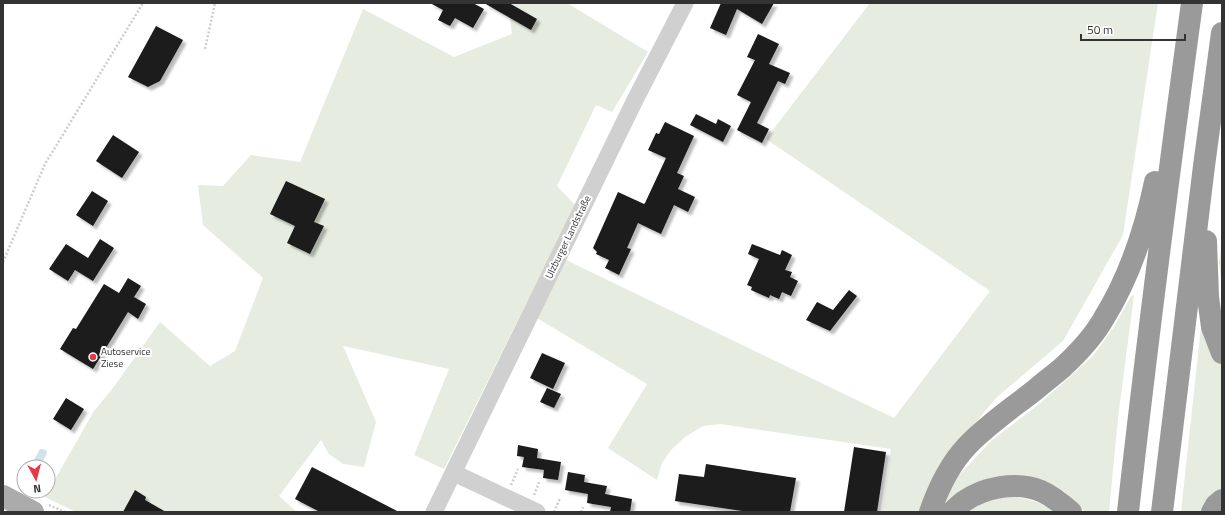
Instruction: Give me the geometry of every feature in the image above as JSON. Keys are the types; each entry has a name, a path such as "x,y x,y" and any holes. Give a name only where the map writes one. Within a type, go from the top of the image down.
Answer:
{"highway":[{"path":"1128,512 1175,123 1192,3"},
{"path":"1162,512 1204,166 1222,33"},
{"path":"930,512 946,475 966,446 992,423 1062,367 1087,341 1104,319 1124,281 1139,243 1149,211 1162,149 1175,123"},
{"path":"1204,166 1208,297 1212,327 1222,353"},
{"path":"952,512 964,501 982,492 1000,487 1021,486 1041,491 1062,504 1071,512"},
{"path":"1212,512 1216,505 1222,500"}],"main road":[{"path":"3,496 33,512"}],"street":[{"name":"Ulzburger Landstraße","path":"434,512 640,88 685,3"},
{"path":"454,472 537,512"}],"path":[{"path":"3,262 45,164 143,3"},
{"path":"205,49 214,3"},
{"path":"509,491 518,469"},
{"path":"554,512 560,498"},
{"path":"581,512 583,507"}],"shaded area":[{"path":"508,3 567,3 648,52 612,112 596,105 557,186 575,205 444,469 414,455 449,369 343,346 376,422 364,467 343,464 329,454 321,440 279,496 297,512 76,512 49,499 56,499 56,478 94,411 113,388 160,322 210,366 235,351 263,278 203,225 198,185 223,186 251,155 300,162 363,9 454,57 512,34"},
{"path":"870,3 1158,3 1123,235 1063,341 996,398 937,468 920,512 882,512 891,449 720,424 703,426 685,437 671,450 662,463 657,480 608,448 647,384 537,318 566,260 894,418 990,291 766,139"},
{"path":"1222,240 1222,285 1219,263"},
{"path":"1134,295 1118,418 1109,512 1085,512 1064,491 1035,479 943,512 948,487 991,441 1038,405 1092,357 1114,327 1131,296"},
{"path":"1201,327 1222,363 1222,488 1200,512 1181,512"},
{"path":"996,498 1024,498 1045,506 1055,512 967,512 982,502"}],"water":[{"path":"40,449 46,450 47,452 44,459 35,459"}],"building":[{"path":"430,3 473,3 484,9 473,28 455,18 450,26 438,20 443,10"},
{"path":"484,3 509,3 537,19 531,30"},
{"path":"721,3 774,3 762,24 737,9 726,35 710,28"},
{"path":"156,26 183,40 160,81 148,87 128,77"},
{"path":"758,34 779,44 769,64 790,73 785,84 778,81 757,123 769,129 762,143 737,130 751,102 737,95 755,60 747,57"},
{"path":"696,114 716,124 718,119 731,126 723,142 690,125"},
{"path":"665,122 694,136 677,173 684,176 678,189 695,197 688,212 674,205 661,234 638,223 627,248 631,249 619,275 605,268 609,260 596,254 597,252 593,248 618,192 644,204 645,203 666,158 648,150 656,133 659,134"},
{"path":"113,135 139,152 122,178 96,161"},
{"path":"286,181 325,199 314,222 324,226 310,254 287,243 295,226 270,214"},
{"path":"92,191 108,201 93,226 76,215"},
{"path":"100,239 114,248 93,281 75,270 68,281 49,269 66,244 88,258"},
{"path":"752,244 780,255 782,250 792,255 785,270 792,272 790,277 798,281 791,296 782,292 779,299 770,295 769,298 751,290 752,287 747,285 759,259 748,254"},
{"path":"128,278 141,286 134,297 146,304 138,319 128,312 93,369 60,349 73,328 76,329 104,284 119,293"},
{"path":"849,290 857,296 830,331 806,320 817,302 833,310"},
{"path":"542,353 565,363 553,389 530,378"},
{"path":"547,388 561,394 554,408 540,402"},
{"path":"66,398 84,409 71,430 53,419"},
{"path":"518,445 538,449 537,458 561,462 558,480 543,478 544,470 522,467 524,457 517,456"},
{"path":"854,447 886,452 877,512 844,512"},
{"path":"706,464 796,478 790,512 749,512 675,501 679,474 704,477"},
{"path":"312,467 399,512 320,512 295,499"},
{"path":"568,472 585,475 584,482 607,486 605,494 632,499 630,512 610,512 611,507 587,503 588,494 565,490"},
{"path":"135,490 146,497 145,500 166,512 123,512"}],"place":[{"name":"Autoservice Ziese","path":"93,357"}]}
